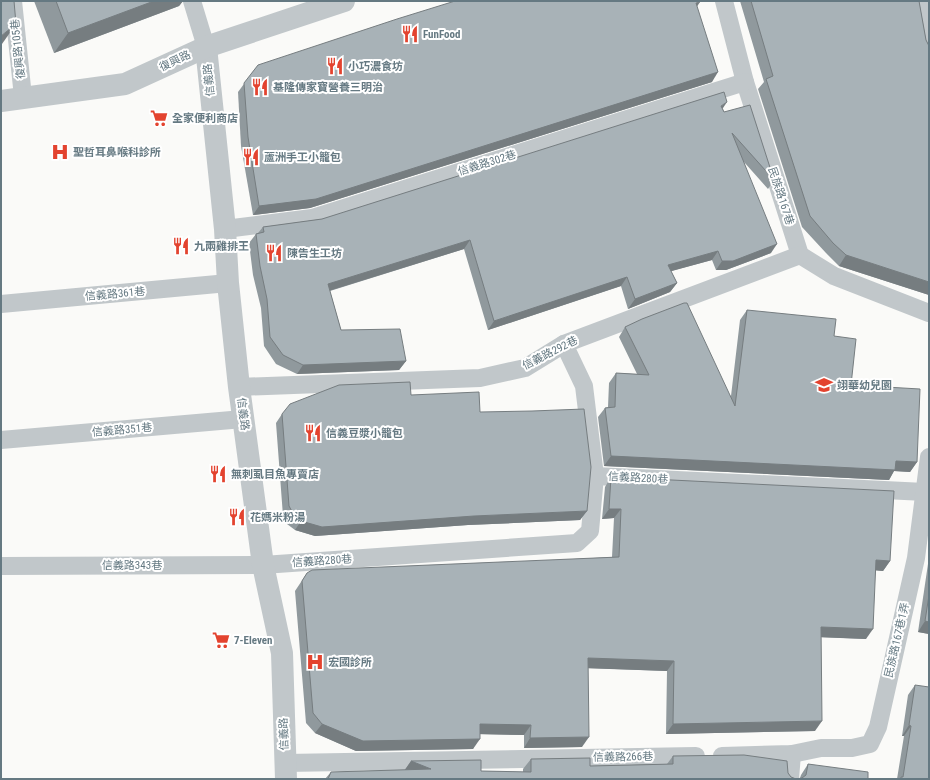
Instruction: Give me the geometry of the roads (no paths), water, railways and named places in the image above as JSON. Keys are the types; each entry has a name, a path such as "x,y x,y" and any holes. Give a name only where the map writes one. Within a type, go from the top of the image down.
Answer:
{"street":[{"name":"復興路","path":"1,101 125,84 206,47 344,1"},
{"name":"信義路","path":"206,47 225,229 228,283 239,387 263,565 282,653 285,771"}],"lane":[{"name":"復興路105巷","path":"13,1 23,97"},
{"path":"192,1 206,47"},
{"name":"民族路167巷","path":"724,1 745,82 800,255"},
{"path":"922,6 929,49"},
{"name":"信義路302巷","path":"225,229 312,218 745,82"},
{"path":"800,255 834,276 929,313"},
{"name":"信義路292巷","path":"239,387 480,378 525,368 564,344 800,255"},
{"name":"信義路361巷","path":"1,304 228,283"},
{"path":"564,344 584,386 595,476"},
{"name":"信義路351巷","path":"1,440 244,419"},
{"name":"民族路167巷1弄","path":"792,754 821,748 852,748 870,744 878,728 922,559 925,492 929,457"},
{"name":"信義路280巷","path":"263,565 577,543 590,532 595,476 925,492"},
{"name":"信義路343巷","path":"1,566 263,565"},
{"path":"790,779 792,754"},
{"name":"信義路266巷","path":"285,771 792,754"}],"place":[{"name":"FunFood","path":"410,34"},
{"name":"小巧濃食坊","path":"335,66"},
{"name":"基隆傳家寶營養三明治","path":"260,87"},
{"name":"全家便利商店","path":"159,118"},
{"name":"聖哲耳鼻喉科診所","path":"60,152"},
{"name":"蘆洲手工小籠包","path":"251,157"},
{"name":"九兩雞排王","path":"181,246"},
{"name":"陳告生工坊","path":"274,253"},
{"name":"翊華幼兒園","path":"824,385"},
{"name":"信義豆漿小籠包","path":"313,433"},
{"name":"無刺虱目魚專賣店","path":"218,474"},
{"name":"花媽米粉湯","path":"237,517"},
{"name":"7-Eleven","path":"221,640"},
{"name":"宏國診所","path":"315,662"}]}
